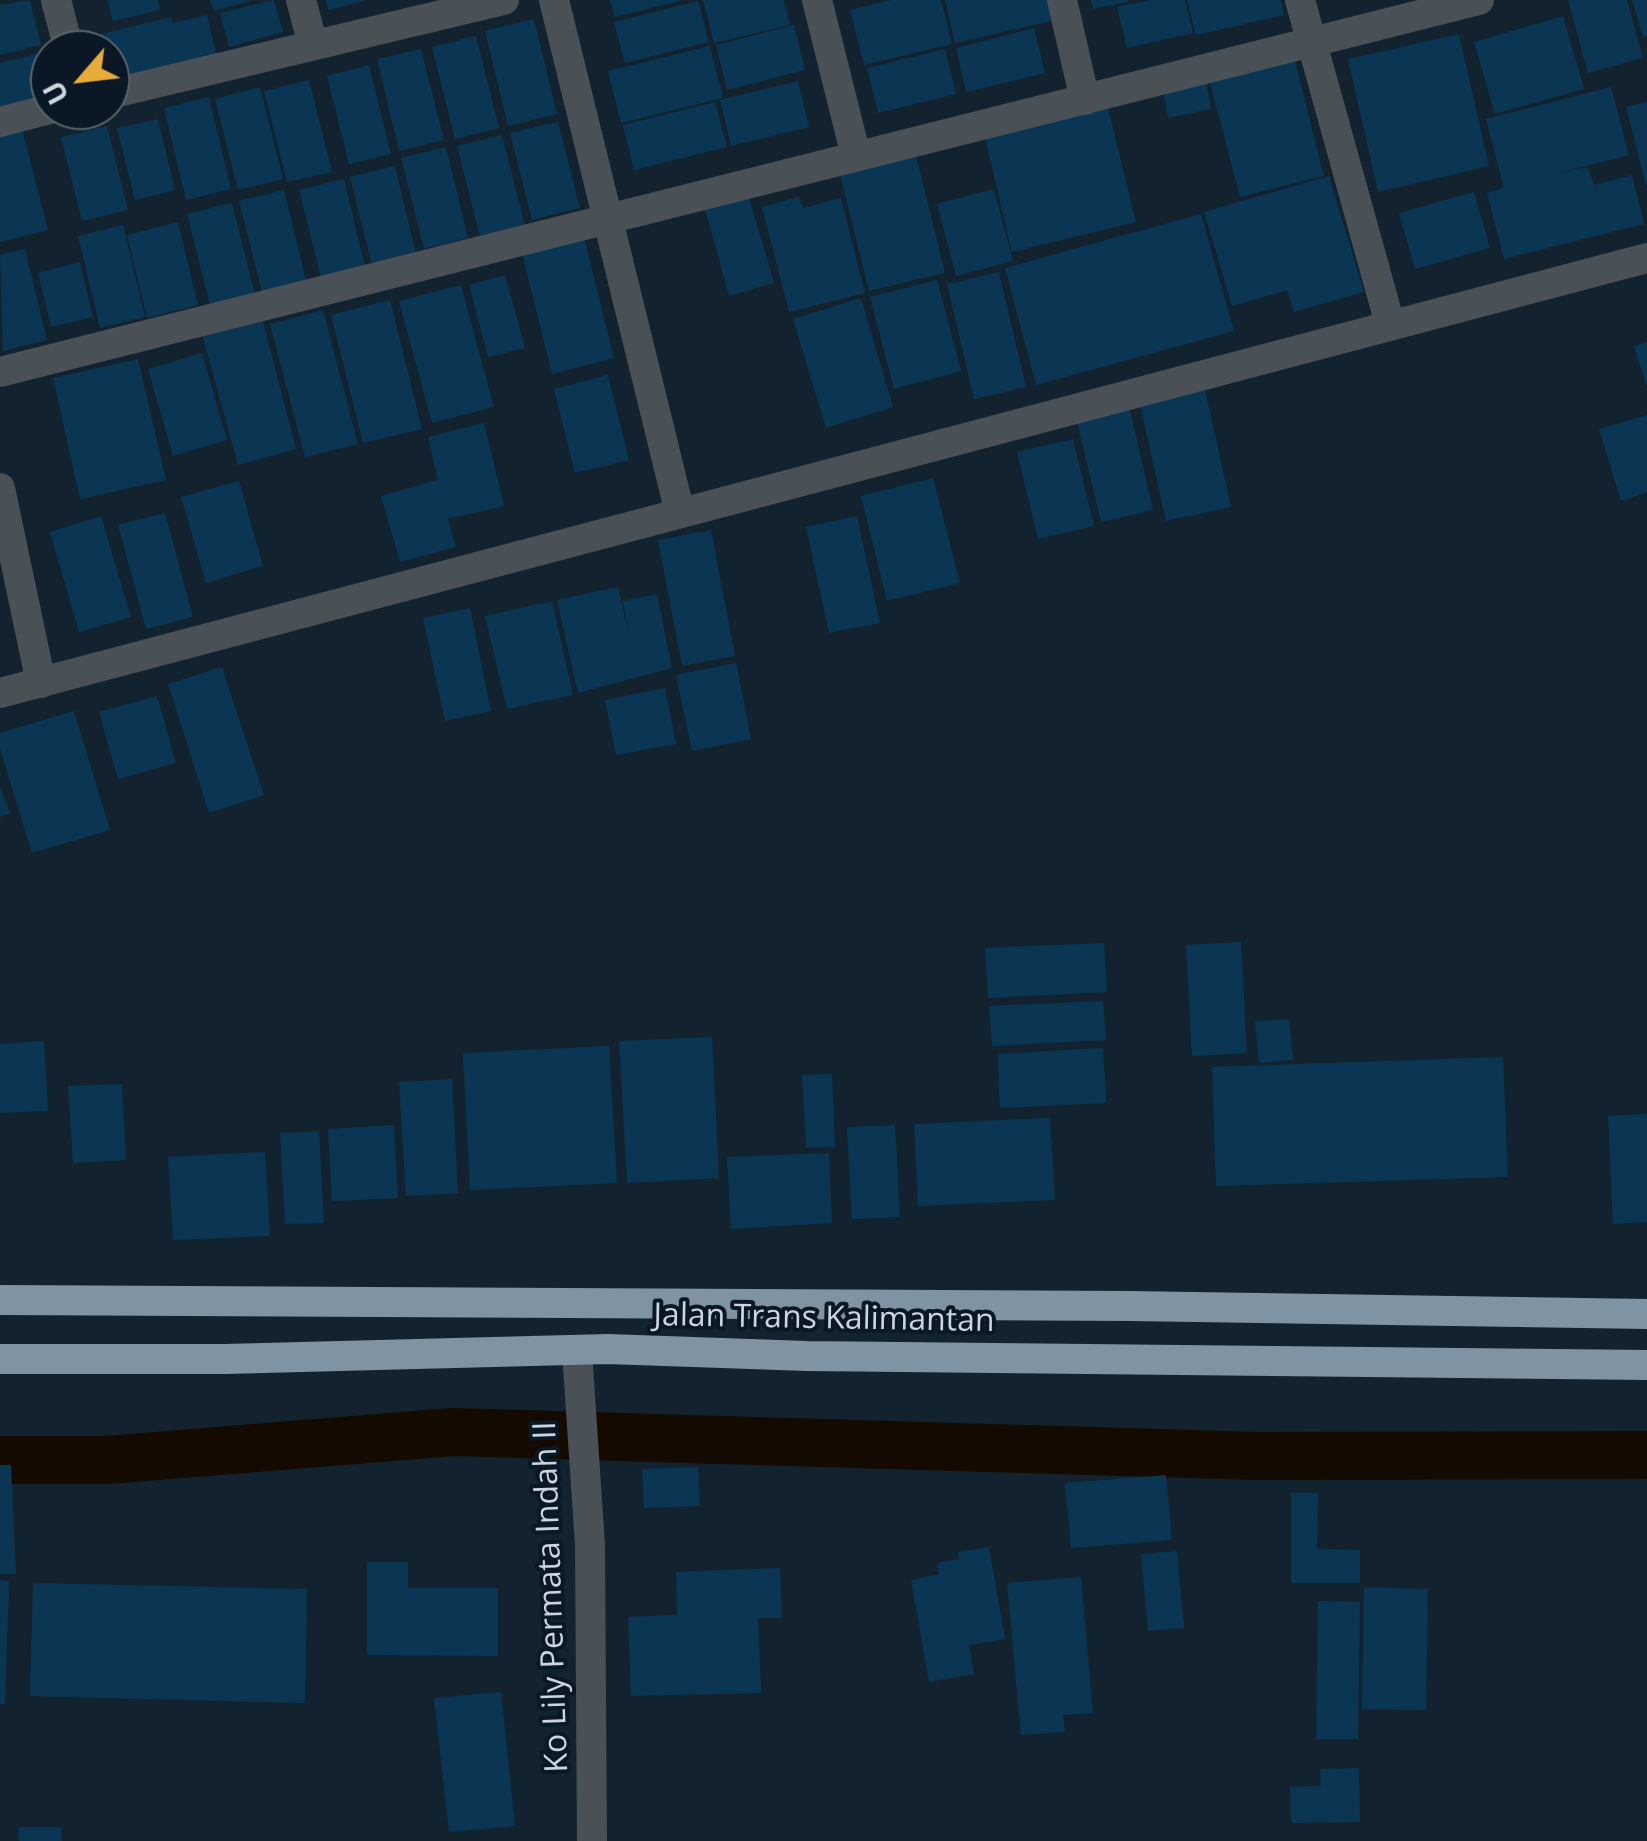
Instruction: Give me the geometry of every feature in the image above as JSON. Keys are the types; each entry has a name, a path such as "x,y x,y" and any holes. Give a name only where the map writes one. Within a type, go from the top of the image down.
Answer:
{"highway":[{"name":"Jalan Trans Kalimantan","path":"0,1300 1110,1306 1647,1314"},
{"name":"Jalan Trans Kalimantan","path":"0,1359 1647,1365"}],"street":[{"path":"56,0 64,30"},
{"path":"301,0 313,46"},
{"path":"130,89 504,0"},
{"path":"554,0 680,513"},
{"path":"818,0 856,156"},
{"path":"1062,0 1085,100"},
{"path":"1300,0 1390,324"},
{"path":"0,372 1478,0"},
{"path":"0,122 30,114"},
{"path":"0,694 1647,258"},
{"path":"0,488 41,683"},
{"name":"Ko Lily Permata Indah II","path":"577,1362 590,1545 592,1841"}],"building":[{"path":"30,0 37,30 30,30 30,48 0,55 0,5"},
{"path":"107,0 158,0 160,10 113,21"},
{"path":"210,0 250,0 250,1 214,11"},
{"path":"274,0 283,32 229,47 220,13"},
{"path":"326,0 364,0 364,1 328,10"},
{"path":"610,0 680,0 680,1 615,17"},
{"path":"703,0 784,0 790,25 714,43"},
{"path":"891,0 941,0 952,44 864,65 850,10"},
{"path":"945,0 1047,0 1052,21 955,43"},
{"path":"1091,0 1128,0 1128,2 1093,9"},
{"path":"1149,0 1185,0 1193,33 1127,48 1117,7"},
{"path":"1187,0 1281,0 1284,15 1196,35"},
{"path":"1568,0 1627,0 1643,58 1588,73"},
{"path":"1632,0 1647,0 1647,36 1643,37"},
{"path":"698,1 709,42 625,63 614,22"},
{"path":"207,15 217,57 130,80 130,30 118,30 171,17 173,23"},
{"path":"1563,16 1584,89 1495,114 1474,42"},
{"path":"534,19 557,114 508,126 485,31"},
{"path":"794,25 805,70 727,90 716,45"},
{"path":"1034,28 1045,73 966,92 956,48"},
{"path":"1459,34 1489,166 1378,192 1348,59"},
{"path":"476,36 499,128 455,139 432,47"},
{"path":"710,46 723,98 621,123 608,71"},
{"path":"421,49 444,140 399,151 377,59"},
{"path":"945,49 956,94 878,113 867,68"},
{"path":"1292,50 1324,176 1240,197 1207,71"},
{"path":"30,55 30,109 0,116 0,63"},
{"path":"369,65 391,154 349,164 327,76"},
{"path":"1205,76 1211,109 1168,118 1162,85"},
{"path":"309,80 332,172 287,182 264,91"},
{"path":"798,81 809,127 731,146 720,100"},
{"path":"260,87 283,179 238,190 215,99"},
{"path":"1611,87 1629,155 1559,173 1588,167 1594,185 1632,175 1644,224 1504,259 1487,193 1504,188 1486,119"},
{"path":"209,97 231,189 186,200 164,108"},
{"path":"1106,100 1136,222 1012,252 983,129"},
{"path":"715,102 727,147 634,170 623,125"},
{"path":"1647,102 1647,185 1646,186 1626,107"},
{"path":"158,119 175,190 135,200 118,130 130,130 130,125"},
{"path":"558,122 580,208 532,220 510,133"},
{"path":"22,129 48,230 0,242 0,134"},
{"path":"108,130 128,210 82,221 61,137"},
{"path":"502,135 525,226 480,237 457,146"},
{"path":"446,147 468,238 424,249 401,158"},
{"path":"914,147 945,273 869,291 838,166"},
{"path":"395,166 417,258 373,269 350,177"},
{"path":"1329,176 1364,292 1294,312 1287,290 1232,306 1204,212"},
{"path":"344,179 366,271 322,282 299,190"},
{"path":"746,187 774,283 729,296 702,198"},
{"path":"994,189 1013,261 956,276 937,204"},
{"path":"284,190 306,281 262,292 239,201"},
{"path":"1474,192 1490,248 1415,269 1399,213"},
{"path":"799,197 803,208 841,198 865,293 789,312 762,207"},
{"path":"232,203 255,295 210,305 187,214"},
{"path":"1201,214 1234,331 1036,385 1005,268"},
{"path":"178,222 198,305 147,318 127,235"},
{"path":"123,225 145,317 100,328 78,236"},
{"path":"583,233 614,358 552,374 521,249"},
{"path":"25,249 47,340 3,351 0,255"},
{"path":"80,262 93,317 51,327 38,273"},
{"path":"999,272 1026,387 974,399 947,284"},
{"path":"505,275 525,348 488,357 469,285"},
{"path":"937,280 961,371 894,389 870,297"},
{"path":"461,285 494,407 432,423 399,301"},
{"path":"861,298 893,407 826,428 793,319"},
{"path":"390,300 422,429 363,443 331,315"},
{"path":"323,310 358,444 305,457 270,324"},
{"path":"262,318 296,449 238,465 202,334"},
{"path":"1647,342 1647,385 1646,385 1634,346"},
{"path":"202,353 227,440 173,456 148,369"},
{"path":"138,359 166,480 80,499 53,378"},
{"path":"608,375 629,460 575,473 554,389"},
{"path":"1205,390 1231,507 1166,521 1140,404"},
{"path":"1130,410 1153,510 1101,522 1077,422"},
{"path":"1647,415 1647,492 1621,501 1599,429"},
{"path":"484,423 504,506 448,519 456,547 400,562 381,496 438,480 428,437"},
{"path":"1073,439 1094,526 1038,539 1017,452"},
{"path":"933,478 960,583 887,601 861,496"},
{"path":"239,481 263,566 206,583 181,497"},
{"path":"165,513 193,617 146,629 118,525"},
{"path":"101,516 131,617 79,632 50,532"},
{"path":"857,516 880,623 829,633 806,527"},
{"path":"711,530 735,656 682,666 658,540"},
{"path":"618,587 629,635 623,601 657,594 672,668 578,693 557,600"},
{"path":"552,601 573,695 507,709 485,616"},
{"path":"470,608 491,711 445,721 423,618"},
{"path":"736,663 751,739 692,751 676,675"},
{"path":"222,667 264,795 209,813 168,684"},
{"path":"665,688 676,744 616,755 605,700"},
{"path":"157,696 176,763 118,779 99,712"},
{"path":"74,711 110,830 32,853 0,749 0,733"},
{"path":"0,785 10,814 0,817"},
{"path":"1241,942 1247,1053 1192,1056 1186,945"},
{"path":"1104,943 1107,992 988,998 985,948"},
{"path":"1103,1001 1106,1040 992,1046 989,1006"},
{"path":"1289,1019 1293,1060 1259,1063 1255,1021"},
{"path":"712,1037 719,1178 627,1183 619,1041"},
{"path":"44,1041 48,1111 0,1113 0,1044"},
{"path":"609,1046 617,1183 470,1190 463,1053"},
{"path":"1103,1048 1106,1103 1000,1108 998,1054"},
{"path":"1503,1057 1508,1177 1216,1186 1212,1067"},
{"path":"832,1074 835,1147 806,1148 802,1075"},
{"path":"452,1079 458,1193 406,1196 399,1082"},
{"path":"122,1084 126,1160 73,1163 68,1086"},
{"path":"1647,1114 1647,1222 1613,1224 1608,1116"},
{"path":"1050,1118 1055,1200 918,1206 914,1124"},
{"path":"394,1125 398,1198 332,1201 328,1129"},
{"path":"895,1125 900,1217 852,1219 847,1127"},
{"path":"319,1131 324,1223 285,1224 280,1133"},
{"path":"265,1152 270,1236 173,1240 168,1157"},
{"path":"829,1153 832,1223 731,1229 727,1157"},
{"path":"0,1465 11,1465 16,1574 0,1574"},
{"path":"698,1467 700,1506 644,1508 642,1469"},
{"path":"1166,1475 1172,1540 1071,1548 1065,1483"},
{"path":"1291,1493 1318,1493 1317,1549 1360,1550 1360,1583 1291,1583"},
{"path":"989,1547 1005,1639 969,1645 974,1674 929,1682 911,1580 939,1574 937,1563 959,1559 958,1552"},
{"path":"1177,1551 1184,1628 1148,1631 1141,1554"},
{"path":"367,1562 408,1562 408,1588 498,1588 498,1656 367,1655"},
{"path":"780,1568 782,1618 758,1618 761,1693 631,1696 628,1617 677,1615 676,1572"},
{"path":"1081,1577 1093,1713 1063,1715 1065,1732 1021,1735 1007,1583"},
{"path":"0,1580 9,1581 5,1704 0,1704"},
{"path":"33,1583 307,1589 305,1703 30,1696"},
{"path":"1364,1587 1428,1589 1426,1710 1362,1709"},
{"path":"1318,1601 1360,1602 1358,1739 1316,1739"},
{"path":"501,1692 515,1826 449,1832 434,1698"},
{"path":"1359,1768 1360,1822 1291,1823 1290,1787 1321,1786 1320,1769"},
{"path":"18,1827 61,1827 62,1841 19,1841"}],"waterway":[{"path":"0,1460 107,1460 453,1432 1258,1456 1647,1455"}]}
